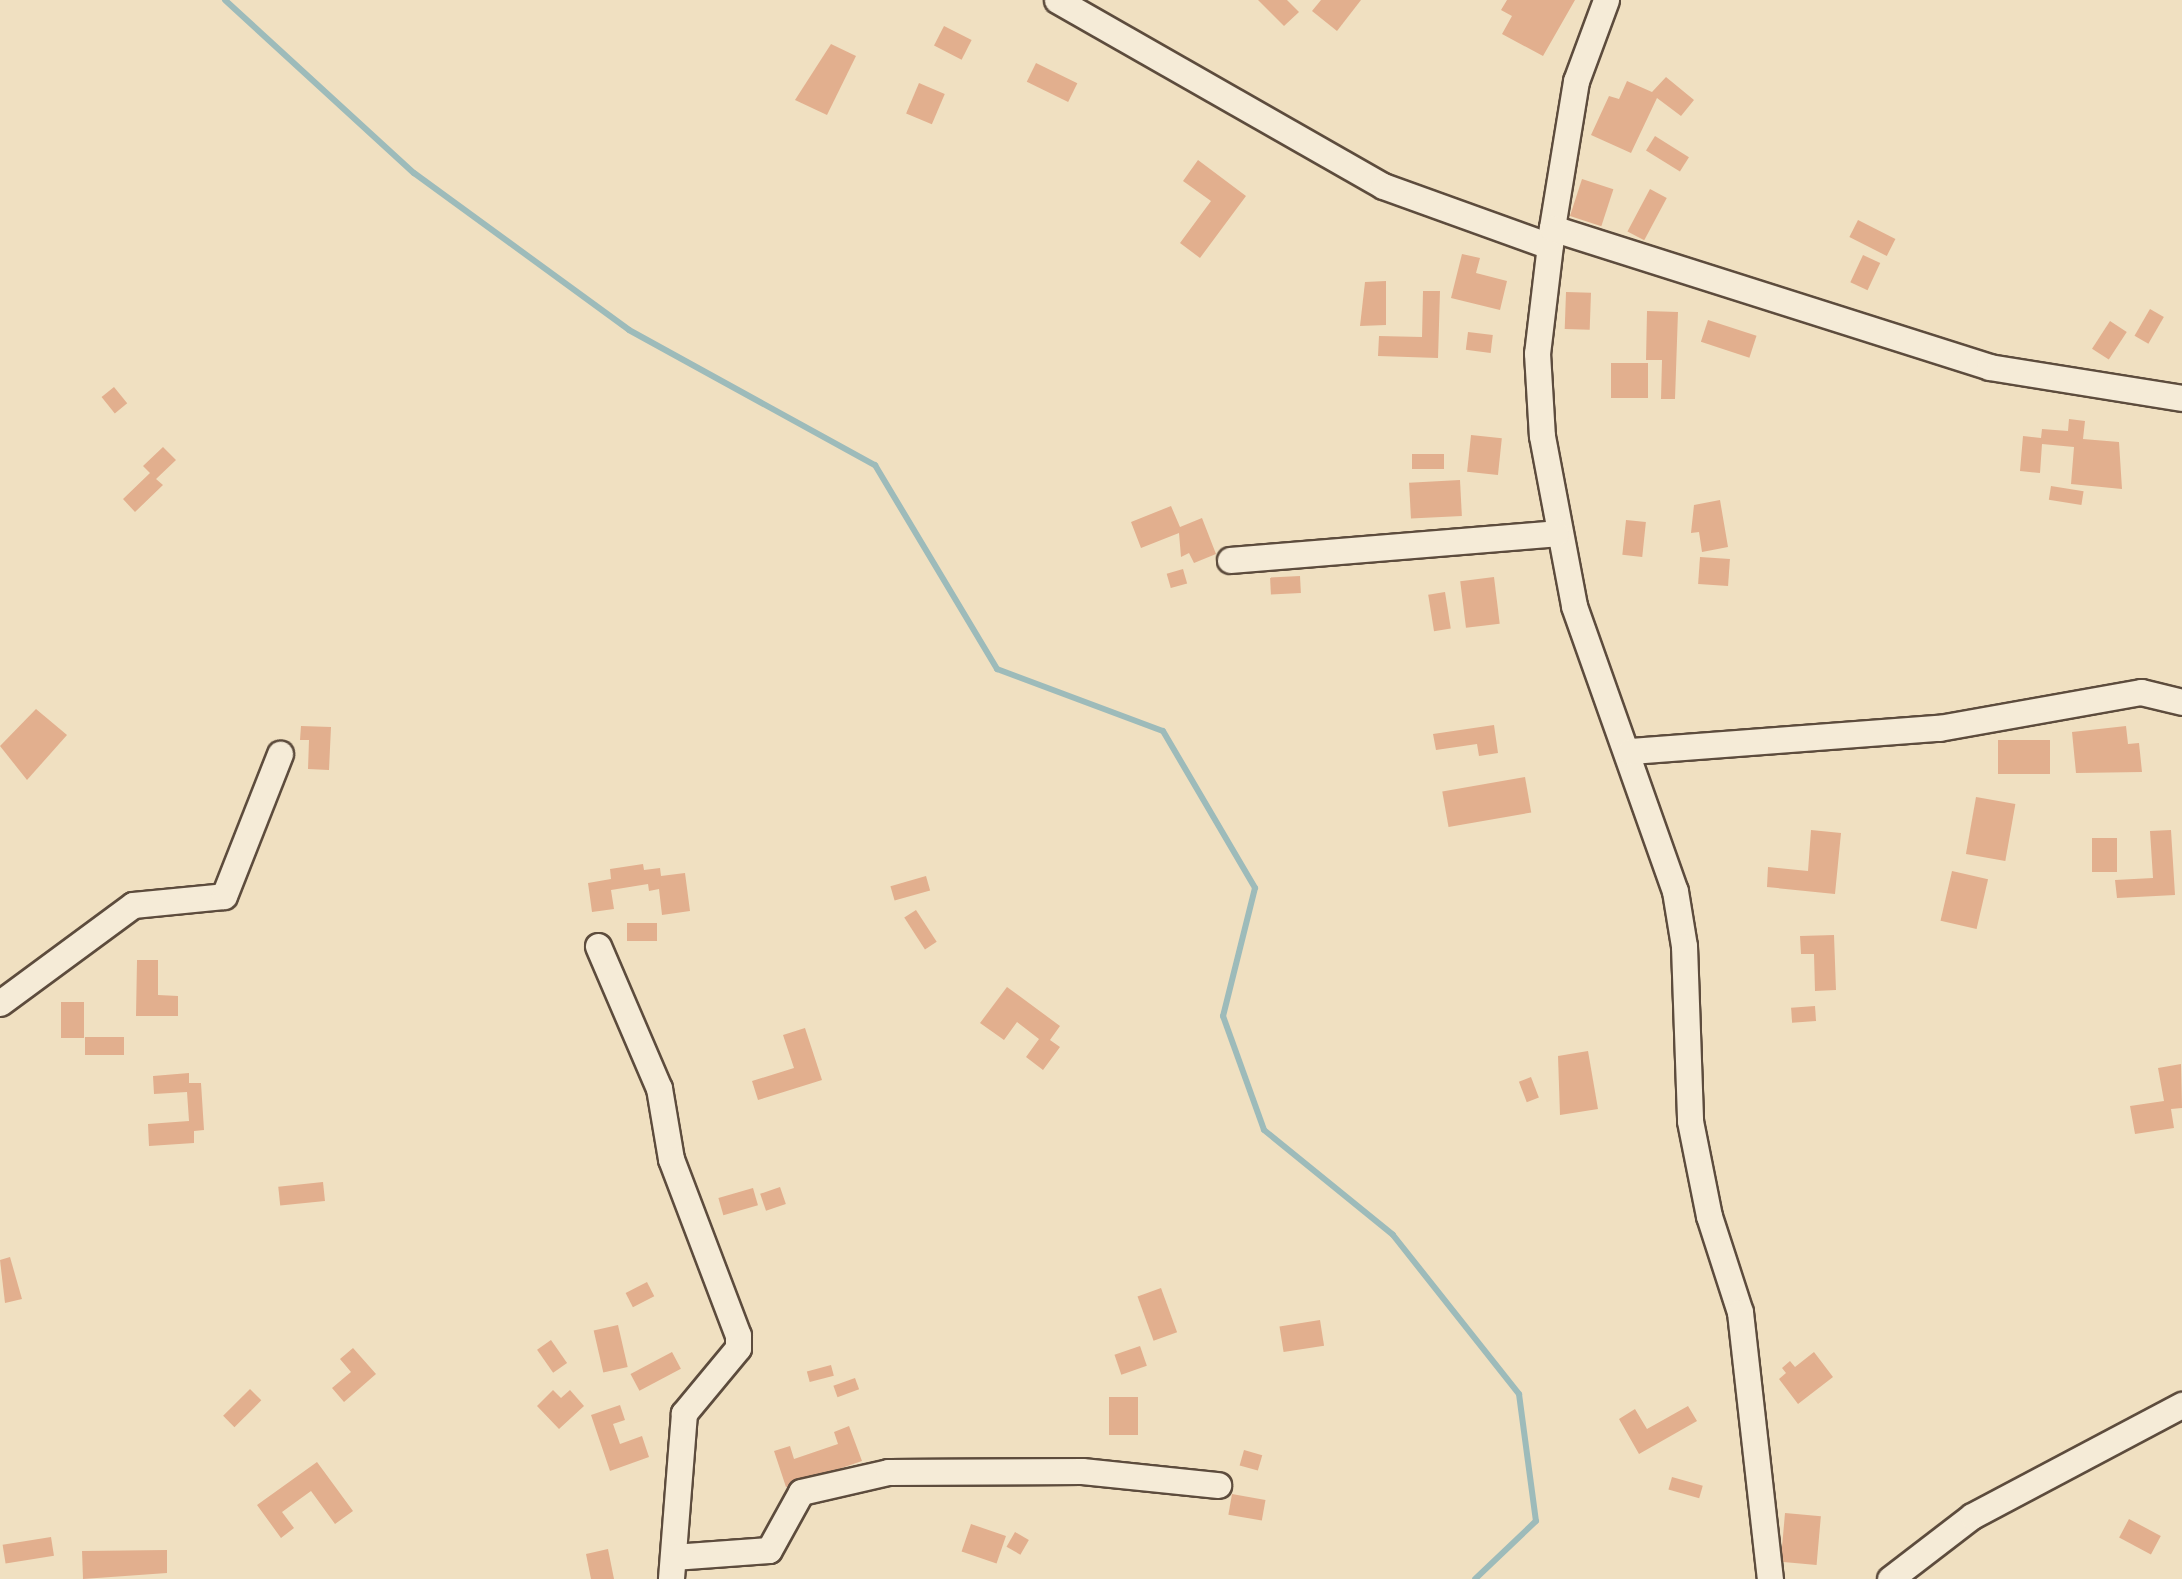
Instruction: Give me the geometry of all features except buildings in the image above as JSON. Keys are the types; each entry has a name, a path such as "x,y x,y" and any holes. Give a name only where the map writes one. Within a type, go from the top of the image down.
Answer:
{"street":[{"path":"1057,0 1383,186 1989,367 2182,398"},
{"path":"1606,0 1576,81 1537,354 1556,533 1599,682 1630,751 1675,891 1684,946 1690,1121 1709,1216 1740,1312 1770,1579"},
{"path":"1230,560 1556,533"},
{"path":"1630,751 1940,728 2141,692 2182,702"},
{"path":"0,1004 133,905 224,896 280,754"},
{"path":"598,946 659,1088 671,1159 738,1335 738,1348 684,1412 672,1568 769,1550 801,1492 888,1472 1082,1471 1218,1485"},
{"path":"1890,1579 1972,1516 2182,1405"}],"waterway":[{"path":"225,0 414,173 629,330 875,465 997,669 1163,731 1255,888 1223,1016 1264,1130 1393,1235 1519,1394 1536,1521 1475,1579"}]}
